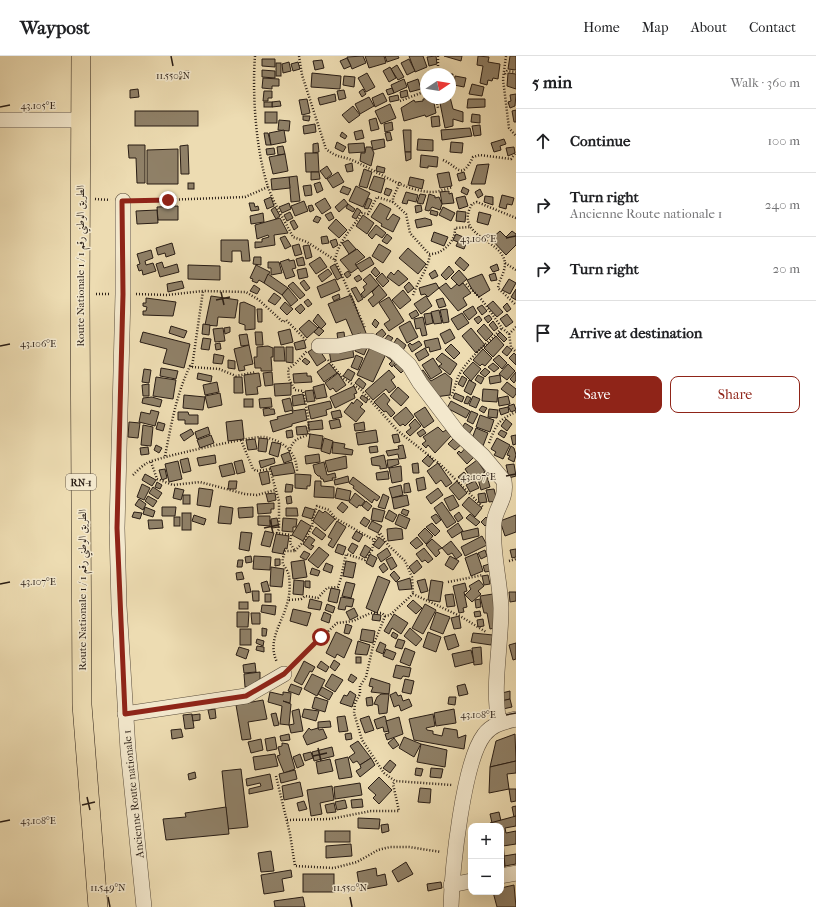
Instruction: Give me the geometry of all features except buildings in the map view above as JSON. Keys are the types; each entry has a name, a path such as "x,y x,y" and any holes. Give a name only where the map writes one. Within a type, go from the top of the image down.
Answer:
{"main road":[{"name":"Route Nationale 1 / الطريق الوطني رقم 1","path":"81,56 80,294 82,705 98,907"}],"street":[{"path":"0,120 81,120"},
{"name":"Ancienne Route nationale 1","path":"122,201 123,294 118,494 119,598 125,714 144,907"},
{"path":"317,344 338,346 361,341 371,341 394,351 409,365 420,383 458,433 483,456 504,481 502,503 496,515 494,532 501,607 495,686 499,723"},
{"path":"125,714 246,696 284,674"},
{"path":"451,907 451,885 455,854 466,787 476,748 484,735 491,728 499,723 516,719"},
{"path":"504,875 516,873"},
{"path":"451,885 468,882"}],"path":[{"path":"255,56 255,98 259,144 268,187 293,236 307,242 335,260 371,341"},
{"path":"299,56 302,75 326,149 336,157 353,160 420,190 432,192 453,187"},
{"path":"438,56 438,68"},
{"path":"506,56 504,74 509,128 516,136"},
{"path":"504,74 507,71 516,72"},
{"path":"400,101 420,93"},
{"path":"437,104 438,108"},
{"path":"443,160 455,169 462,171 468,168 473,157 480,155 511,159 516,152"},
{"path":"393,202 393,198 400,182"},
{"path":"80,198 122,201 244,197 268,187"},
{"path":"335,260 340,243 362,213 368,214 377,197 393,202 406,214 410,233 430,254 429,264 419,278 413,295"},
{"path":"516,218 477,202 472,204 467,216 471,227 502,256 505,263 516,270"},
{"path":"430,254 440,253 450,243 455,230 454,228 471,227"},
{"path":"505,263 498,288 516,305"},
{"path":"466,284 482,300 502,328 509,334 511,347 516,352"},
{"path":"80,294 167,295 202,291 246,292 258,300 283,322 286,320 307,341 317,344 337,372 361,390 398,431 436,460 455,477 481,505 496,515"},
{"path":"192,367 202,291"},
{"path":"509,334 516,327"},
{"path":"458,376 468,363 502,328"},
{"path":"289,451 293,441 300,436 308,434 308,416 304,391 295,390 290,379 288,369 317,344"},
{"path":"165,456 177,400 183,380 190,366 219,369 236,376 256,372"},
{"path":"483,456 496,425 504,417 516,412"},
{"path":"118,494 134,474 151,462 165,456 262,436 283,443 295,458 297,471"},
{"path":"241,440 253,469 256,471 270,469 280,512 279,529 277,532 291,536 290,543 295,551"},
{"path":"151,462 157,479 172,485 200,482 245,494 257,495 275,490"},
{"path":"374,540 335,518 329,510 317,506 312,521 313,525 304,541 295,551 285,551 282,563 289,577 289,600 275,636 273,648 276,660 284,674 337,623 353,621 371,613 382,613 385,616 390,615 413,594"},
{"path":"289,600 301,599 305,596 318,598 327,588 338,587 342,578 346,554 365,560 372,550 374,540 380,533 388,545 405,561 412,577 413,594"},
{"path":"448,582 497,572"},
{"path":"413,594 460,616 480,630 499,638"},
{"path":"385,616 373,646 366,677 360,686 360,694 354,713 362,740 384,773 395,780 466,787"},
{"path":"276,776 287,820 295,866 334,868 357,862 378,850 390,847 410,847 455,854"},
{"path":"287,820 330,819 371,811 399,810 393,784 395,780"}],"route":[{"path":"168,200 122,201 123,294 117,528 119,606 125,714 246,696 284,674 321,637"}]}
